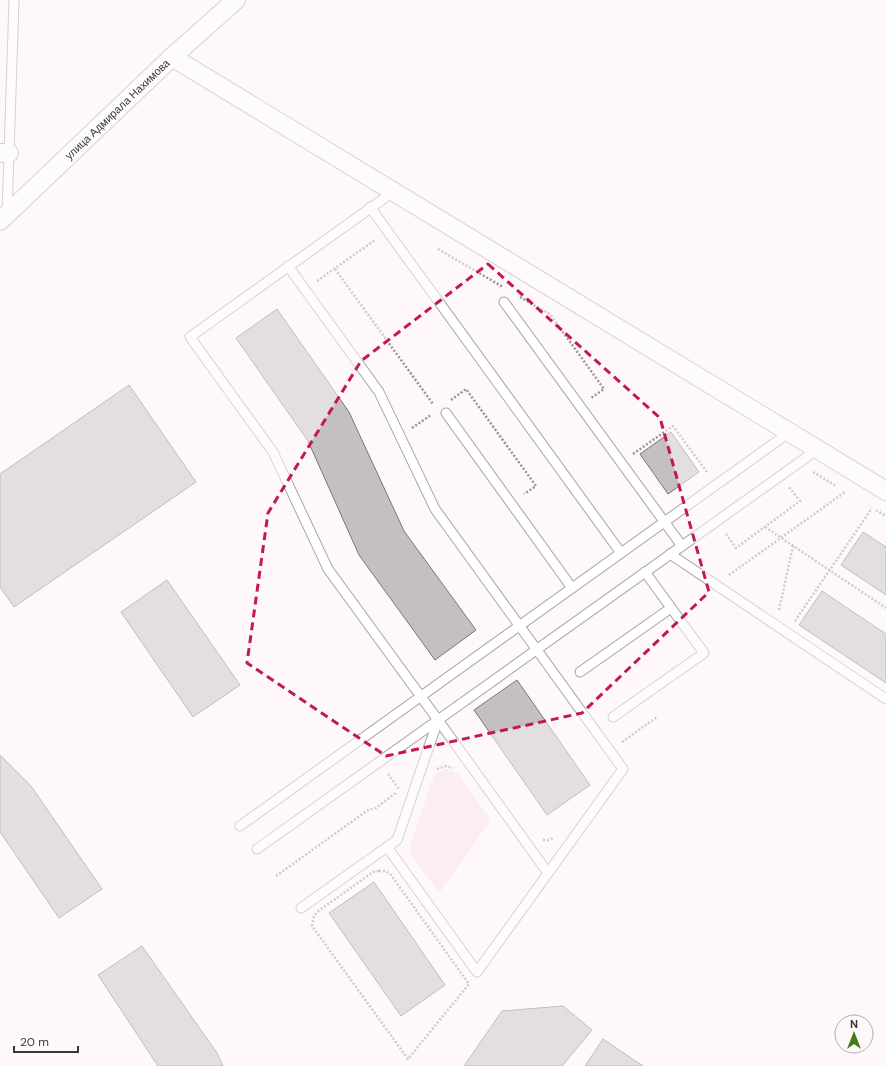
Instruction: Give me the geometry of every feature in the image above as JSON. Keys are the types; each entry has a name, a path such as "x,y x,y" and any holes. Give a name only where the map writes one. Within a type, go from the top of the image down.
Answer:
{"street":[{"name":"улица Адмирала Нахимова","path":"3,218 172,57 236,0"},
{"path":"172,57 886,490"}],"lane":[{"path":"3,218 4,153 14,0"},
{"path":"393,192 190,337 273,452 328,569 422,696 548,873"},
{"path":"370,208 621,553"},
{"path":"288,266 379,392 435,509 623,769 477,972 387,847"},
{"path":"504,302 682,546"},
{"path":"446,413 572,588"},
{"path":"240,826 790,432"},
{"path":"257,850 818,449"},
{"path":"670,554 886,699"},
{"path":"613,717 704,653 645,572"},
{"path":"580,672 671,608"},
{"path":"301,908 397,840 438,720"}],"path":[{"path":"306,290 387,231"},
{"path":"438,249 504,288"},
{"path":"335,269 437,410"},
{"path":"517,295 550,314 604,389 590,398"},
{"path":"631,455 673,426 709,475"},
{"path":"724,579 845,492 808,469"},
{"path":"722,529 736,548 800,502 787,483"},
{"path":"793,625 872,508 886,516"},
{"path":"765,527 886,608"},
{"path":"778,614 793,546"},
{"path":"610,751 657,717"},
{"path":"432,774 446,766 457,769 460,772 470,765"},
{"path":"385,770 400,790"},
{"path":"276,876 368,810 376,808 400,790 402,783"},
{"path":"542,840 553,839 559,835"},
{"path":"386,871 391,875 469,984 408,1059 312,926 314,916 317,912 373,872 386,871"}],"highlighted area":[{"path":"488,264 660,418 709,592 582,713 386,756 247,663 268,513 361,361"}],"shaded area":[{"path":"446,769 458,774 491,820 439,893 412,856 410,846 434,776 438,772"}],"building":[{"path":"277,309 349,412 404,531 476,630 435,660 359,555 308,441 236,338"},
{"path":"129,385 196,482 14,607 0,587 0,474"},
{"path":"671,432 699,472 668,494 640,454"},
{"path":"863,532 886,547 886,595 841,565"},
{"path":"167,580 240,685 193,717 121,612"},
{"path":"822,591 886,634 886,683 799,625"},
{"path":"517,680 590,785 547,815 474,710"},
{"path":"0,755 31,786 102,889 59,918 0,832"},
{"path":"374,882 445,985 401,1016 329,913"},
{"path":"142,946 217,1053 223,1066 158,1066 98,975"},
{"path":"563,1006 592,1030 562,1066 464,1066 502,1011"},
{"path":"603,1039 643,1066 585,1066"}]}
